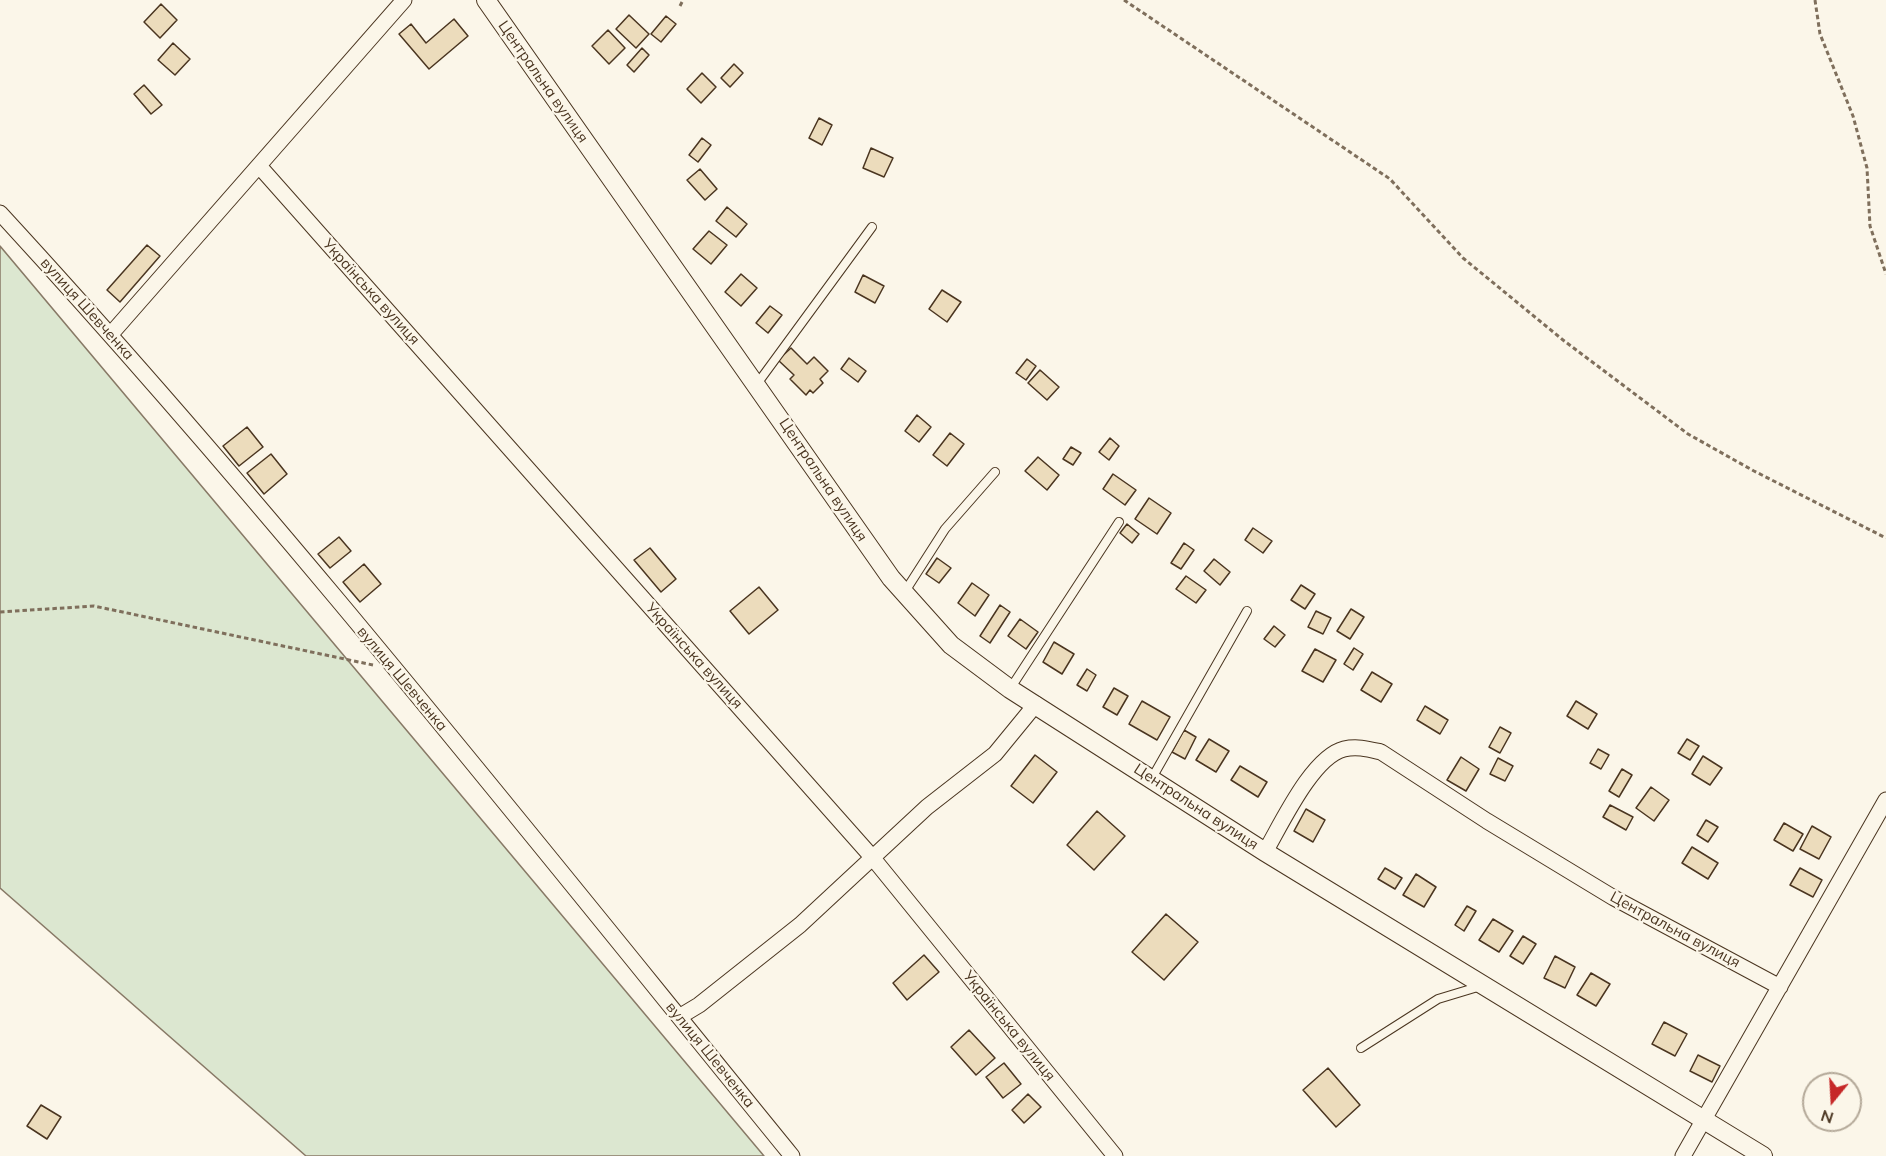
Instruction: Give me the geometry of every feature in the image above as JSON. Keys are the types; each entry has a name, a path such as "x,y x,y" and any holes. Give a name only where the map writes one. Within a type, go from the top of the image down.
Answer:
{"street":[{"path":"111,334 260,167 404,0"},
{"name":"Центральна вулиця","path":"486,0 891,578 951,645 1010,689 1265,852 1763,1156"},
{"name":"Українська вулиця","path":"260,167 872,857 1115,1156"},
{"name":"вулиця Шевченка","path":"0,213 111,334 395,670 792,1156"},
{"path":"679,1017 699,1005 800,925 927,807 995,754 1036,704"},
{"name":"Центральна вулиця","path":"1265,852 1290,808 1322,761 1342,749 1361,747 1381,752 1487,821 1614,897 1780,987"},
{"path":"1683,1156 1886,800"}],"lane":[{"path":"757,384 872,227"},
{"path":"904,593 945,529 995,472"},
{"path":"1010,689 1119,522"},
{"path":"1152,778 1247,611"},
{"path":"1361,1048 1438,999 1482,985"}],"path":[{"path":"680,6 683,0"},
{"path":"1124,0 1389,179 1463,258 1563,340 1688,434 1754,471 1886,538"},
{"path":"1815,0 1820,34 1853,116 1867,168 1870,226 1886,274"},
{"path":"0,612 94,606 395,670"}],"green space":[{"path":"0,246 764,1156 306,1156 0,888"}],"building":[{"path":"161,4 177,20 160,38 144,22"},
{"path":"629,15 649,34 636,48 616,29"},
{"path":"666,16 676,24 661,42 651,34"},
{"path":"454,19 468,36 429,69 399,34 411,24 426,43"},
{"path":"608,30 625,48 609,64 592,46"},
{"path":"173,43 190,59 175,75 158,60"},
{"path":"642,48 649,55 634,72 627,65"},
{"path":"734,64 743,73 730,87 721,78"},
{"path":"702,73 716,87 701,103 687,89"},
{"path":"144,85 162,105 151,114 134,94"},
{"path":"819,118 832,125 822,145 809,138"},
{"path":"702,138 711,145 698,162 689,155"},
{"path":"871,148 893,158 884,177 863,168"},
{"path":"700,169 717,189 705,200 687,180"},
{"path":"727,207 747,224 736,237 716,221"},
{"path":"709,231 727,245 711,264 693,249"},
{"path":"147,245 160,256 120,302 107,290"},
{"path":"741,274 757,288 741,306 725,292"},
{"path":"863,275 884,286 875,303 855,292"},
{"path":"942,290 961,302 947,322 929,309"},
{"path":"770,306 782,315 768,333 756,323"},
{"path":"791,348 807,364 814,357 828,371 820,379 823,383 813,393 810,390 806,395 790,379 794,375 778,360"},
{"path":"849,358 866,371 858,382 841,369"},
{"path":"1027,359 1036,366 1026,380 1016,373"},
{"path":"1040,370 1059,387 1047,400 1028,383"},
{"path":"917,415 931,427 919,442 905,431"},
{"path":"247,427 263,447 239,466 223,446"},
{"path":"950,433 964,444 947,466 933,455"},
{"path":"1110,438 1119,446 1109,460 1099,452"},
{"path":"1071,447 1081,453 1073,465 1063,459"},
{"path":"271,454 287,474 264,494 247,473"},
{"path":"1038,457 1059,475 1047,490 1025,471"},
{"path":"1113,474 1136,490 1125,505 1103,489"},
{"path":"1149,498 1171,513 1157,534 1135,519"},
{"path":"1127,524 1139,534 1132,543 1120,533"},
{"path":"1253,528 1272,541 1263,553 1245,540"},
{"path":"339,537 351,551 330,568 318,554"},
{"path":"1184,543 1194,550 1181,569 1171,563"},
{"path":"650,548 676,579 661,592 634,560"},
{"path":"937,558 951,568 939,583 926,574"},
{"path":"1214,559 1230,572 1220,585 1204,571"},
{"path":"364,564 381,584 360,602 343,582"},
{"path":"1186,576 1206,590 1196,603 1176,589"},
{"path":"972,583 989,595 975,616 958,603"},
{"path":"1301,585 1315,594 1305,609 1291,600"},
{"path":"759,587 778,610 749,634 730,611"},
{"path":"1000,605 1010,612 990,643 980,636"},
{"path":"1351,609 1364,617 1350,639 1337,631"},
{"path":"1316,611 1331,618 1323,634 1308,627"},
{"path":"1020,619 1038,632 1026,649 1008,636"},
{"path":"1274,626 1285,635 1275,647 1264,639"},
{"path":"1054,642 1074,654 1062,674 1043,662"},
{"path":"1354,648 1363,654 1353,670 1344,664"},
{"path":"1315,649 1336,660 1323,682 1302,671"},
{"path":"1087,669 1096,675 1087,691 1077,685"},
{"path":"1372,672 1392,684 1381,702 1361,690"},
{"path":"1114,688 1128,696 1117,715 1103,707"},
{"path":"1142,701 1170,717 1157,740 1129,724"},
{"path":"1576,701 1597,714 1588,729 1567,716"},
{"path":"1425,706 1448,720 1440,734 1417,720"},
{"path":"1500,727 1511,733 1500,753 1489,747"},
{"path":"1184,730 1196,737 1185,759 1172,752"},
{"path":"1209,739 1229,751 1216,772 1196,760"},
{"path":"1687,739 1699,746 1690,760 1678,753"},
{"path":"1598,749 1609,755 1601,769 1590,763"},
{"path":"1035,755 1057,772 1033,803 1011,786"},
{"path":"1703,756 1722,768 1710,785 1692,774"},
{"path":"1461,757 1479,769 1466,791 1447,780"},
{"path":"1498,758 1513,766 1505,781 1490,774"},
{"path":"1240,766 1267,782 1258,797 1231,780"},
{"path":"1622,769 1632,775 1619,797 1609,791"},
{"path":"1651,787 1669,800 1654,821 1636,808"},
{"path":"1610,805 1633,817 1626,830 1603,817"},
{"path":"1306,809 1325,820 1313,842 1294,831"},
{"path":"1097,811 1125,836 1094,870 1067,845"},
{"path":"1706,820 1718,827 1708,842 1697,835"},
{"path":"1784,823 1803,834 1793,851 1774,840"},
{"path":"1812,826 1831,837 1819,859 1800,849"},
{"path":"1692,847 1718,863 1708,879 1682,863"},
{"path":"1385,868 1402,878 1395,889 1378,879"},
{"path":"1800,868 1822,880 1813,897 1790,885"},
{"path":"1416,874 1436,887 1424,907 1403,895"},
{"path":"1467,906 1476,911 1464,931 1455,925"},
{"path":"1166,914 1198,942 1164,980 1132,952"},
{"path":"1493,919 1513,931 1499,952 1479,940"},
{"path":"1523,936 1536,944 1523,964 1510,956"},
{"path":"924,955 939,972 907,1000 893,983"},
{"path":"1555,956 1575,967 1565,988 1544,978"},
{"path":"1591,973 1610,984 1596,1006 1577,995"},
{"path":"1664,1022 1687,1034 1675,1056 1652,1044"},
{"path":"969,1030 995,1058 976,1075 951,1047"},
{"path":"1698,1055 1720,1066 1712,1082 1690,1071"},
{"path":"1004,1063 1021,1084 1003,1098 986,1077"},
{"path":"1328,1068 1360,1105 1336,1127 1303,1090"},
{"path":"1028,1094 1041,1107 1024,1123 1012,1110"},
{"path":"41,1105 61,1117 47,1139 27,1126"}]}
